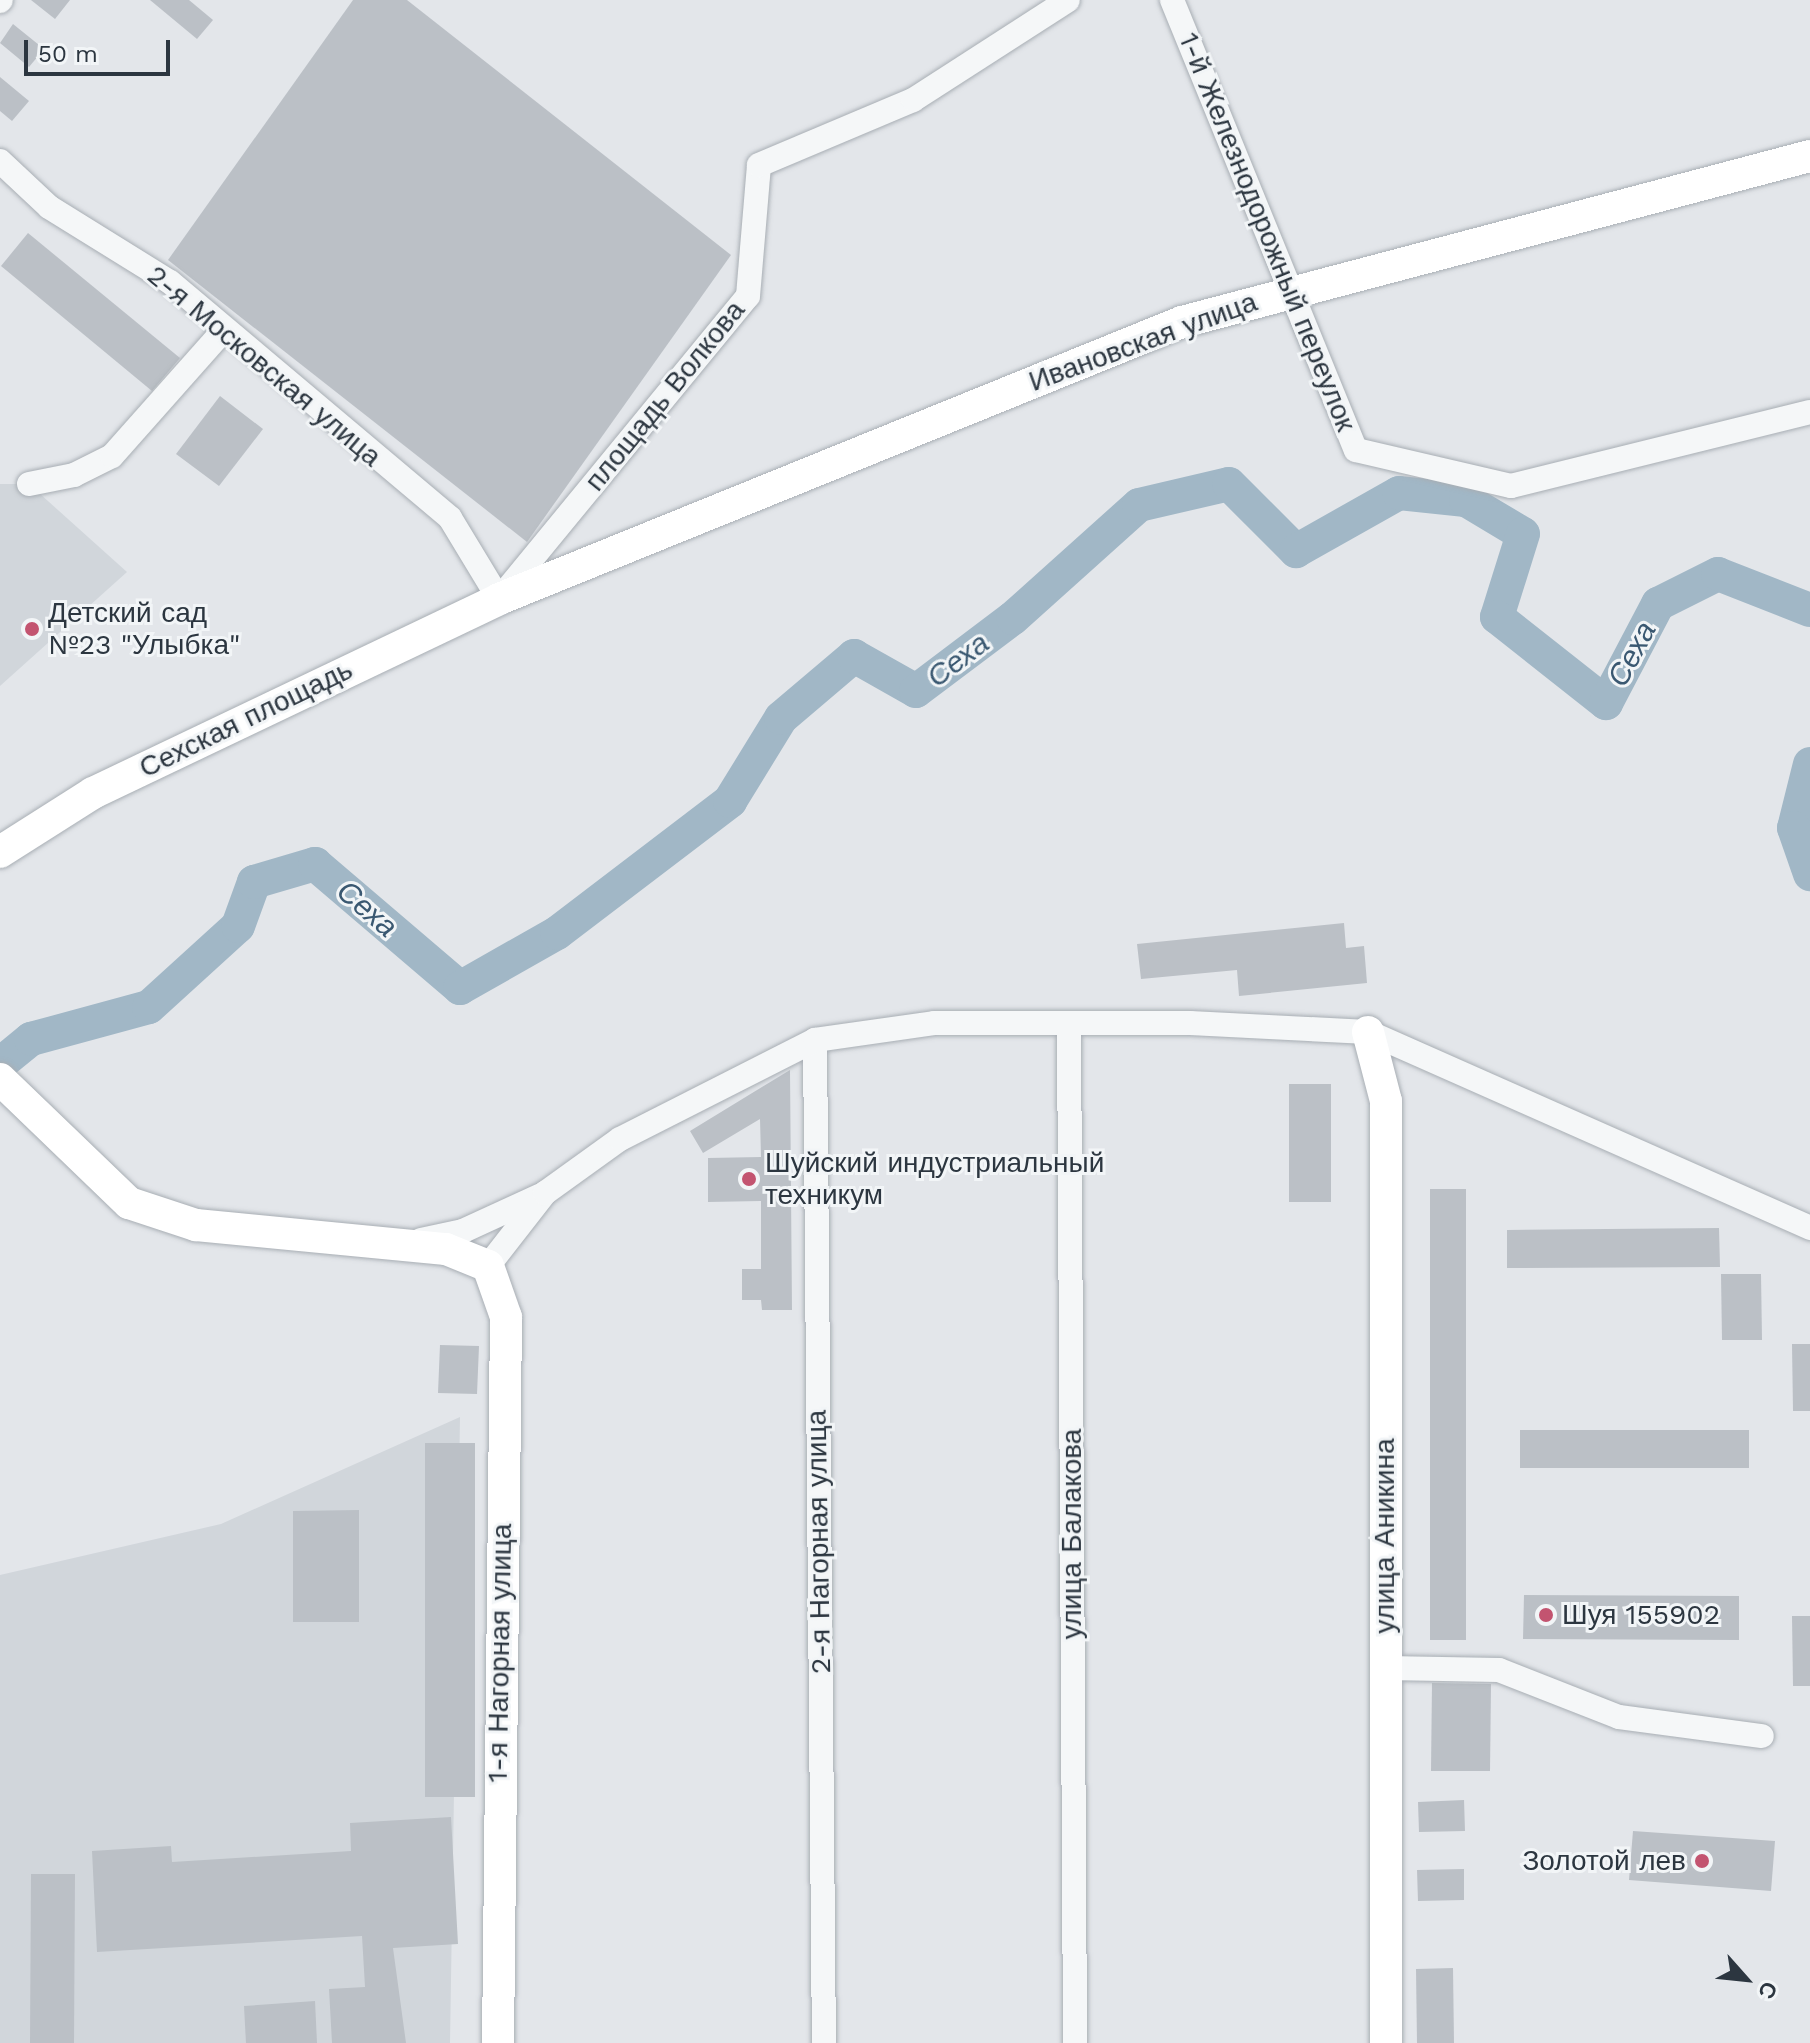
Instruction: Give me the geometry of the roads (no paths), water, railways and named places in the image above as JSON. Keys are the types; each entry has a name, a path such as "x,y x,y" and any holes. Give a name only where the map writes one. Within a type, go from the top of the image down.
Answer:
{"street":[{"name":"площадь Волкова","path":"499,599 748,296 759,165 913,100 1068,0"},
{"name":"1-й Железнодорожный переулок","path":"1172,0 1356,450 1511,486 1810,412"},
{"name":"Ивановская улица","path":"499,599 1182,322 1290,289 1810,156"},
{"name":"2-я Московская улица","path":"0,161 49,207 170,282 450,518 499,599"},
{"path":"29,484 74,475 112,456 224,330"},
{"name":"Сехская площадь","path":"0,852 93,793 499,599"},
{"path":"394,1245 463,1231 545,1193 620,1139 815,1040 934,1023 1190,1023 1368,1032 1810,1228"},
{"name":"улица Балакова","path":"1069,1025 1075,2043"},
{"name":"улица Аникина","path":"1368,1032 1386,1101 1386,2043"},
{"name":"2-я Нагорная улица","path":"815,1040 824,2043"},
{"path":"0,1079 129,1203 196,1225 446,1249 488,1266 545,1193"},
{"name":"1-я Нагорная улица","path":"488,1266 506,1317 498,2043"},
{"path":"1386,1668 1499,1670 1619,1717 1762,1736"}],"waterway":[{"name":"Сеха","path":"0,1064 31,1039 149,1007 238,926 254,882 315,864 460,988 557,933 730,801 781,718 854,656 916,691 1013,618 1139,505 1229,484 1296,551 1399,493 1466,500 1523,534 1497,617 1606,703 1658,604 1718,574 1810,610"},
{"name":"Сеха","path":"1810,764 1794,828 1810,874"}],"place":[{"name":"Детский сад №23 \"Улыбка\"","path":"32,629"},
{"name":"Шуйский индустриальный техникум","path":"749,1179"},
{"name":"Шуя 155902","path":"1546,1615"},
{"name":"Золотой лев","path":"1702,1861"}]}
